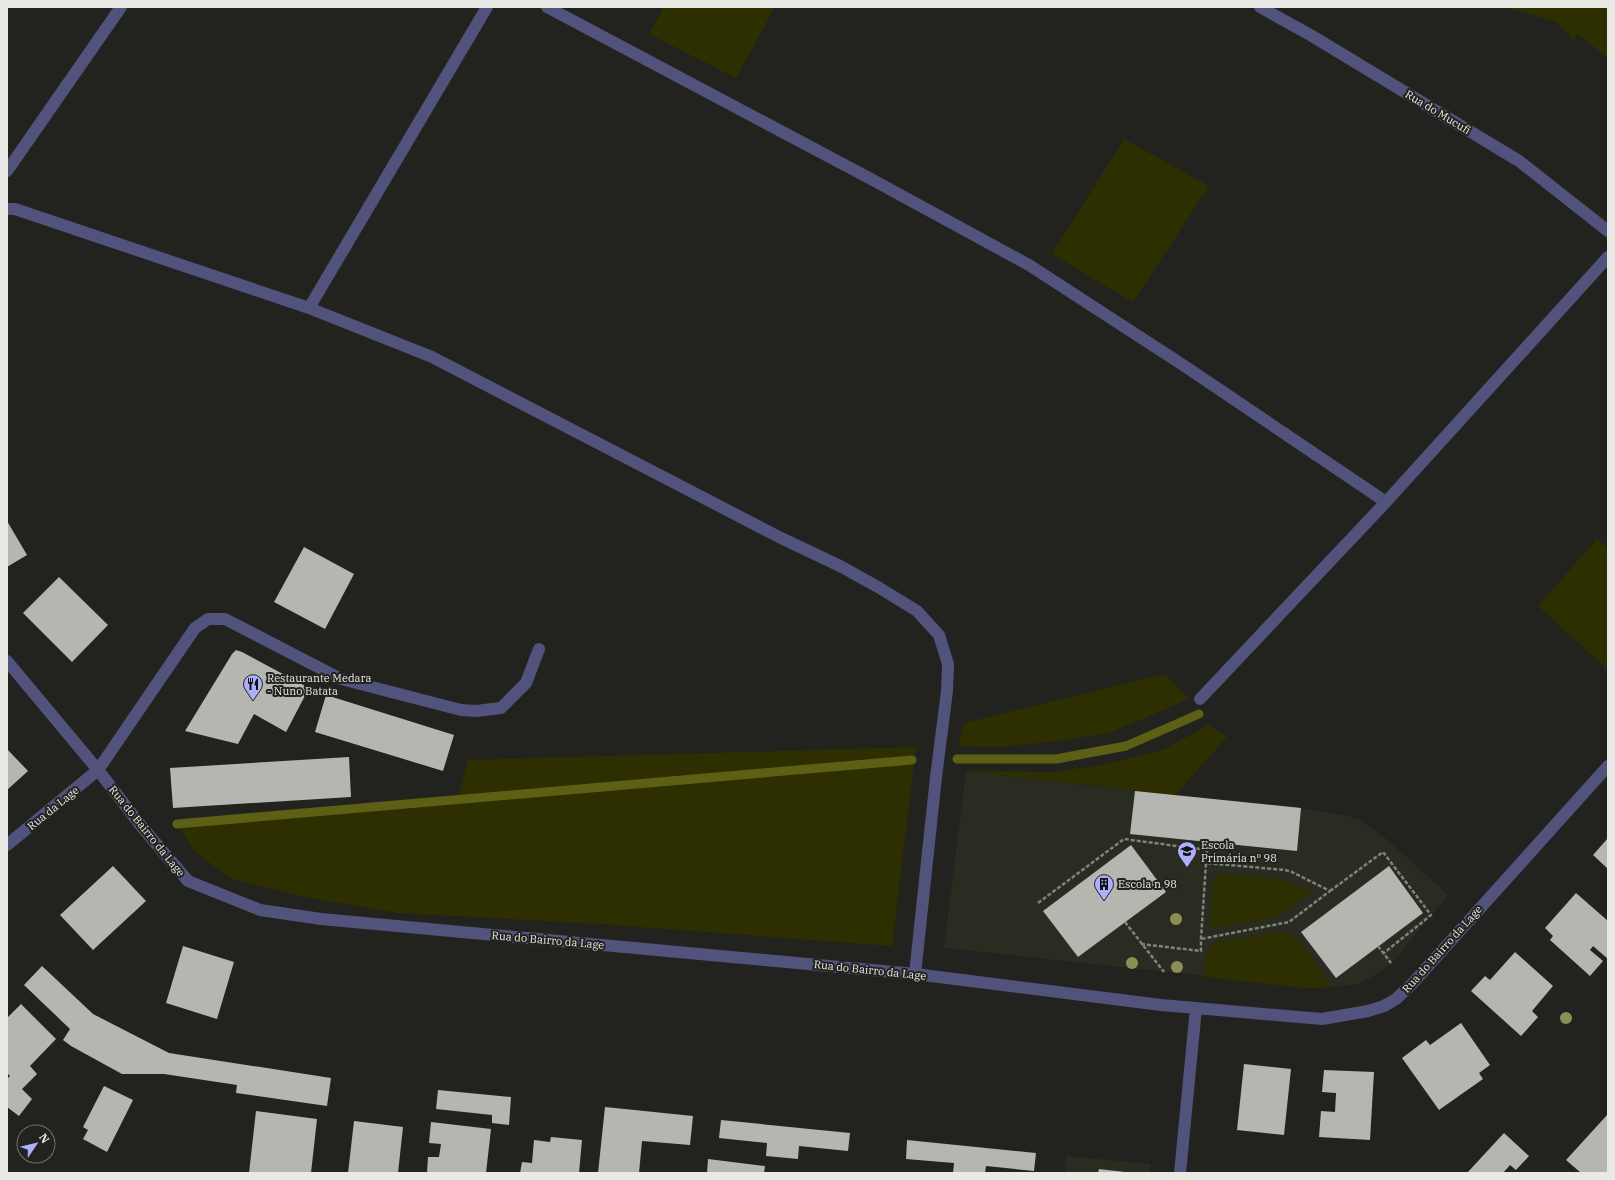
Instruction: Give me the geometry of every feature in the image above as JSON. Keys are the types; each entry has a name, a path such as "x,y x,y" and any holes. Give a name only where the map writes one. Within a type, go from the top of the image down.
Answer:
{"street":[{"path":"7,170 121,7"},
{"path":"309,308 487,7"},
{"path":"547,7 864,175 1029,266 1183,365 1386,502"},
{"name":"Rua do Mucufi","path":"1260,7 1312,36 1519,161 1608,230"},
{"path":"7,209 15,210 309,308 432,357 779,537 840,566 917,611 939,635 948,664 947,691 936,777 915,974"},
{"path":"1200,699 1386,502 1608,257"},
{"name":"Rua da Lage","path":"7,845 98,770 195,628 208,620 225,619 341,679 476,711 501,708 526,683 539,649"},
{"name":"Rua do Bairro da Lage","path":"7,661 98,770 142,828 188,881 260,910 320,919 915,974 1196,1008 1322,1019 1368,1011 1384,1006 1396,999 1412,984 1608,766"},
{"path":"1180,1173 1196,1008"}],"path":[{"path":"1038,904 1124,839 1207,850 1201,951 1141,944"},
{"path":"1201,939 1288,922 1383,852 1431,915 1384,953"},
{"path":"1206,862 1285,870 1330,891"},
{"path":"1125,922 1164,972"},
{"path":"1378,946 1391,963"}],"shaded area":[{"path":"664,7 775,7 736,78 649,34"},
{"path":"1503,7 1608,7 1608,58 1578,34 1573,40 1557,22"},
{"path":"1124,139 1209,186 1133,302 1052,254"},
{"path":"1597,539 1608,549 1608,670 1538,606"},
{"path":"1164,674 1189,699 1109,733 1050,742 999,747 958,746 964,723"},
{"path":"1208,725 1227,737 1175,795 966,771 1054,772 1101,765 1163,750"},
{"path":"916,747 892,946 600,924 399,913 309,898 232,879 194,851 177,824 457,800 468,760"},
{"name":"Escola Primária nº 98","path":"966,771 1135,791 1309,809 1347,816 1360,820 1389,841 1448,895 1393,962 1359,984 1320,988 944,948"},
{"path":"1220,874 1280,879 1312,891 1285,912 1274,918 1213,928 1210,924 1213,881 1215,875"},
{"path":"1284,931 1298,940 1332,987 1304,988 1205,977 1207,954 1213,943"},
{"path":"1066,1156 1151,1164 1150,1173 1065,1173"}],"building":[{"path":"7,521 27,555 7,567"},
{"path":"304,547 354,574 325,629 274,602"},
{"path":"59,577 108,625 72,662 23,613"},
{"name":"Restaurante Medara - Nuno Batata","path":"236,650 309,688 286,732 254,714 238,744 185,731 232,654"},
{"path":"326,695 454,735 443,771 315,732"},
{"path":"7,749 28,771 7,790"},
{"path":"349,757 351,797 173,808 170,768"},
{"path":"1135,791 1301,808 1297,851 1130,834"},
{"path":"1608,838 1608,869 1593,855"},
{"name":"Escola n 98","path":"1131,845 1166,892 1078,957 1043,911"},
{"path":"113,866 146,901 93,950 60,915"},
{"path":"1389,866 1423,913 1336,978 1301,932"},
{"path":"1576,893 1608,921 1608,959 1593,946 1590,950 1603,961 1590,976 1550,940 1553,936 1545,928"},
{"path":"183,946 234,962 217,1019 166,1003"},
{"path":"1515,952 1553,986 1532,1011 1538,1017 1521,1036 1471,991 1485,976 1490,980"},
{"path":"42,966 93,1014 169,1053 331,1078 327,1106 236,1093 237,1085 164,1074 122,1074 71,1046 63,1040 70,1029 24,985"},
{"path":"21,1004 56,1039 30,1066 37,1074 22,1089 32,1099 19,1116 7,1107 7,1079 10,1076 7,1073 7,1018"},
{"path":"1461,1023 1490,1065 1479,1073 1483,1079 1439,1110 1402,1058 1426,1040 1430,1045"},
{"path":"1244,1064 1291,1069 1284,1135 1237,1130"},
{"path":"1324,1070 1374,1072 1370,1140 1319,1137 1321,1111 1335,1112 1336,1093 1322,1092"},
{"path":"104,1086 133,1100 107,1152 83,1139 88,1130 83,1127"},
{"path":"438,1090 511,1097 509,1125 492,1123 492,1115 436,1109"},
{"path":"605,1107 693,1116 690,1145 642,1141 639,1173 598,1173"},
{"path":"256,1111 317,1119 311,1173 249,1173"},
{"path":"1608,1114 1608,1173 1581,1173 1566,1160"},
{"path":"721,1120 850,1133 848,1151 799,1146 798,1159 766,1156 767,1143 719,1138"},
{"path":"354,1121 403,1127 398,1173 348,1173"},
{"path":"431,1122 491,1129 486,1173 427,1173 428,1157 439,1157 441,1144 429,1143"},
{"path":"1504,1133 1529,1156 1516,1170 1510,1165 1503,1173 1467,1173"},
{"path":"551,1137 582,1140 579,1173 520,1173 522,1162 532,1163 534,1140 550,1142"},
{"path":"907,1140 1036,1153 1034,1171 986,1166 985,1173 953,1173 954,1163 906,1159"},
{"path":"708,1159 765,1166 764,1173 707,1173"},
{"path":"1099,1169 1125,1172 1125,1173 1098,1173"}],"waterway":[{"path":"957,759 1056,759 1126,746 1199,714"},
{"path":"177,824 912,760"}],"place":[{"name":"Restaurante Medara - Nuno Batata","path":"253,701"},
{"name":"Escola Primária nº 98","path":"1187,868"},
{"name":"Escola n 98","path":"1104,901"}]}
